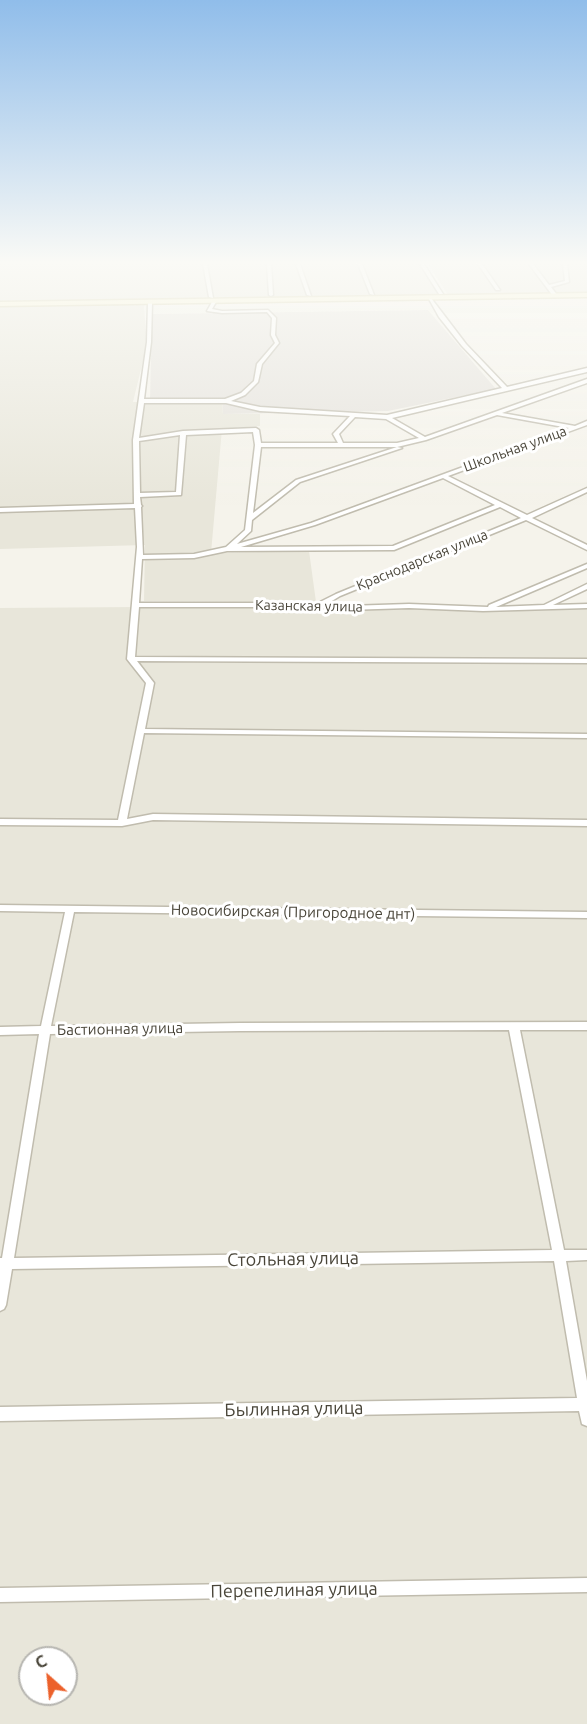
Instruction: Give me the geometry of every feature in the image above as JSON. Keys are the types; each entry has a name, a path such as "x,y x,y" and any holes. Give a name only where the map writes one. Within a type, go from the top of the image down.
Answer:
{"street":[{"path":"122,823 150,683 131,658 139,557 136,440 149,344"},
{"path":"226,401 243,394 256,381 260,364 276,344"},
{"path":"464,344 506,389"},
{"path":"141,401 226,401 260,410 387,417 587,370"},
{"path":"250,519 298,481 424,440 587,381"},
{"path":"496,414 575,427"},
{"path":"341,444 336,434 353,416"},
{"path":"387,417 424,440"},
{"name":"Школьная улица","path":"227,549 313,524 587,423"},
{"path":"136,440 183,433 256,430 258,445 248,531 227,549"},
{"path":"137,495 179,494 183,433"},
{"path":"258,445 397,445 424,440"},
{"path":"443,476 587,548"},
{"name":"Краснодарская улица","path":"319,605 587,490"},
{"path":"139,557 194,556 227,549 394,548 500,505"},
{"path":"0,510 139,506"},
{"name":"Казанская улица","path":"483,609 587,566"},
{"path":"542,607 587,586"},
{"name":"Казанская улица","path":"135,605 319,605 347,608 409,606 483,609 587,606"},
{"path":"131,658 587,661"},
{"path":"140,732 587,736"},
{"path":"0,822 122,823 153,817 587,823"},
{"name":"Новосибирская (Пригородное днт)","path":"0,908 587,915"},
{"path":"0,1305 4,1264 45,1031 70,909"},
{"name":"Бастионная улица","path":"0,1031 240,1027 587,1026"},
{"path":"514,1027 559,1255 587,1419"},
{"name":"Стольная улица","path":"4,1264 587,1255"},
{"name":"Былинная улица","path":"0,1414 586,1404"},
{"name":"Перепелиная улица","path":"0,1595 587,1585"}],"shaded area":[{"path":"0,344 147,344 133,402 222,402 223,414 260,414 260,426 222,429 211,553 309,551 316,602 144,601 145,545 0,549"},
{"path":"151,344 458,344 496,389 388,411 223,414 222,398 150,399"},
{"path":"0,608 587,609 587,1724 0,1724"}]}
